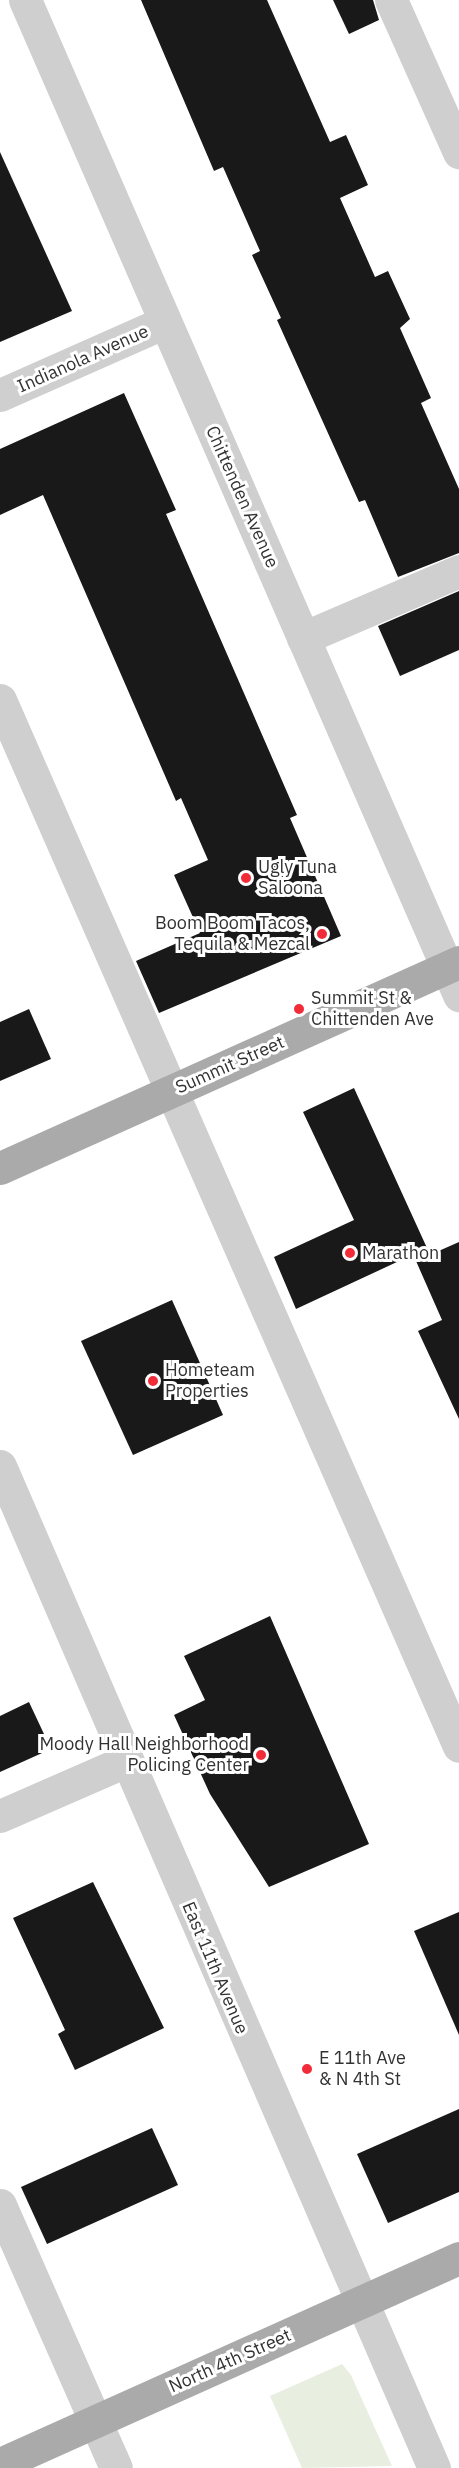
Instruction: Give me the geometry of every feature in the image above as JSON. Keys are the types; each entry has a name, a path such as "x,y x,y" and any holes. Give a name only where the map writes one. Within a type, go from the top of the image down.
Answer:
{"main road":[{"name":"Summit Street","path":"0,1168 172,1091 455,974"},
{"name":"North 4th Street","path":"0,2464 459,2258"}],"street":[{"name":"Chittenden Avenue","path":"25,0 303,638 455,974"},
{"path":"391,0 459,152"},
{"name":"Indianola Avenue","path":"0,396 165,322"},
{"path":"303,638 459,571"},
{"path":"0,700 459,1746"},
{"name":"East 11th Avenue","path":"0,1466 8,1507 126,1761 360,2303 434,2468"},
{"path":"0,1816 126,1761"},
{"path":"0,2205 116,2468"}],"green space":[{"path":"342,2364 351,2375 392,2466 302,2468 270,2396"}],"building":[{"path":"141,0 267,0 330,142 346,135 368,185 340,198 375,277 388,271 410,319 400,328 431,398 421,403 459,489 459,553 398,577 365,500 359,502 277,320 281,318 252,255 260,251 223,167 214,171"},
{"path":"333,0 373,0 379,20 349,34"},
{"path":"0,152 72,311 0,342"},
{"path":"124,393 176,510 166,514 297,815 290,818 341,936 159,1013 136,961 200,933 174,875 208,860 181,798 176,801 43,495 0,515 0,449"},
{"path":"459,591 459,650 400,676 378,626"},
{"path":"29,1009 51,1059 0,1081 0,1022"},
{"path":"354,1088 427,1248 296,1309 274,1257 354,1220 303,1112"},
{"path":"459,1242 459,1419 418,1331 442,1320 416,1261"},
{"name":"Hometeam Properties","path":"172,1300 223,1415 133,1455 81,1341"},
{"name":"Moody Hall Neighborhood Policing Center","path":"270,1616 369,1844 269,1887 210,1794 174,1715 205,1700 184,1656"},
{"path":"29,1702 51,1749 0,1772 0,1716"},
{"path":"93,1882 164,2028 75,2070 58,2034 65,2030 13,1918"},
{"path":"459,1912 459,2035 414,1931"},
{"path":"459,2109 459,2192 388,2223 357,2154"},
{"path":"152,2128 178,2185 47,2244 21,2187"}],"place":[{"name":"Ugly Tuna Saloona","path":"246,878"},
{"name":"Boom Boom Tacos, Tequila & Mezcal","path":"322,934"},
{"name":"Summit St & Chittenden Ave","path":"299,1009"},
{"name":"Marathon","path":"350,1253"},
{"name":"Hometeam Properties","path":"153,1381"},
{"name":"Moody Hall Neighborhood Policing Center","path":"261,1755"},
{"name":"E 11th Ave & N 4th St","path":"307,2069"}]}
